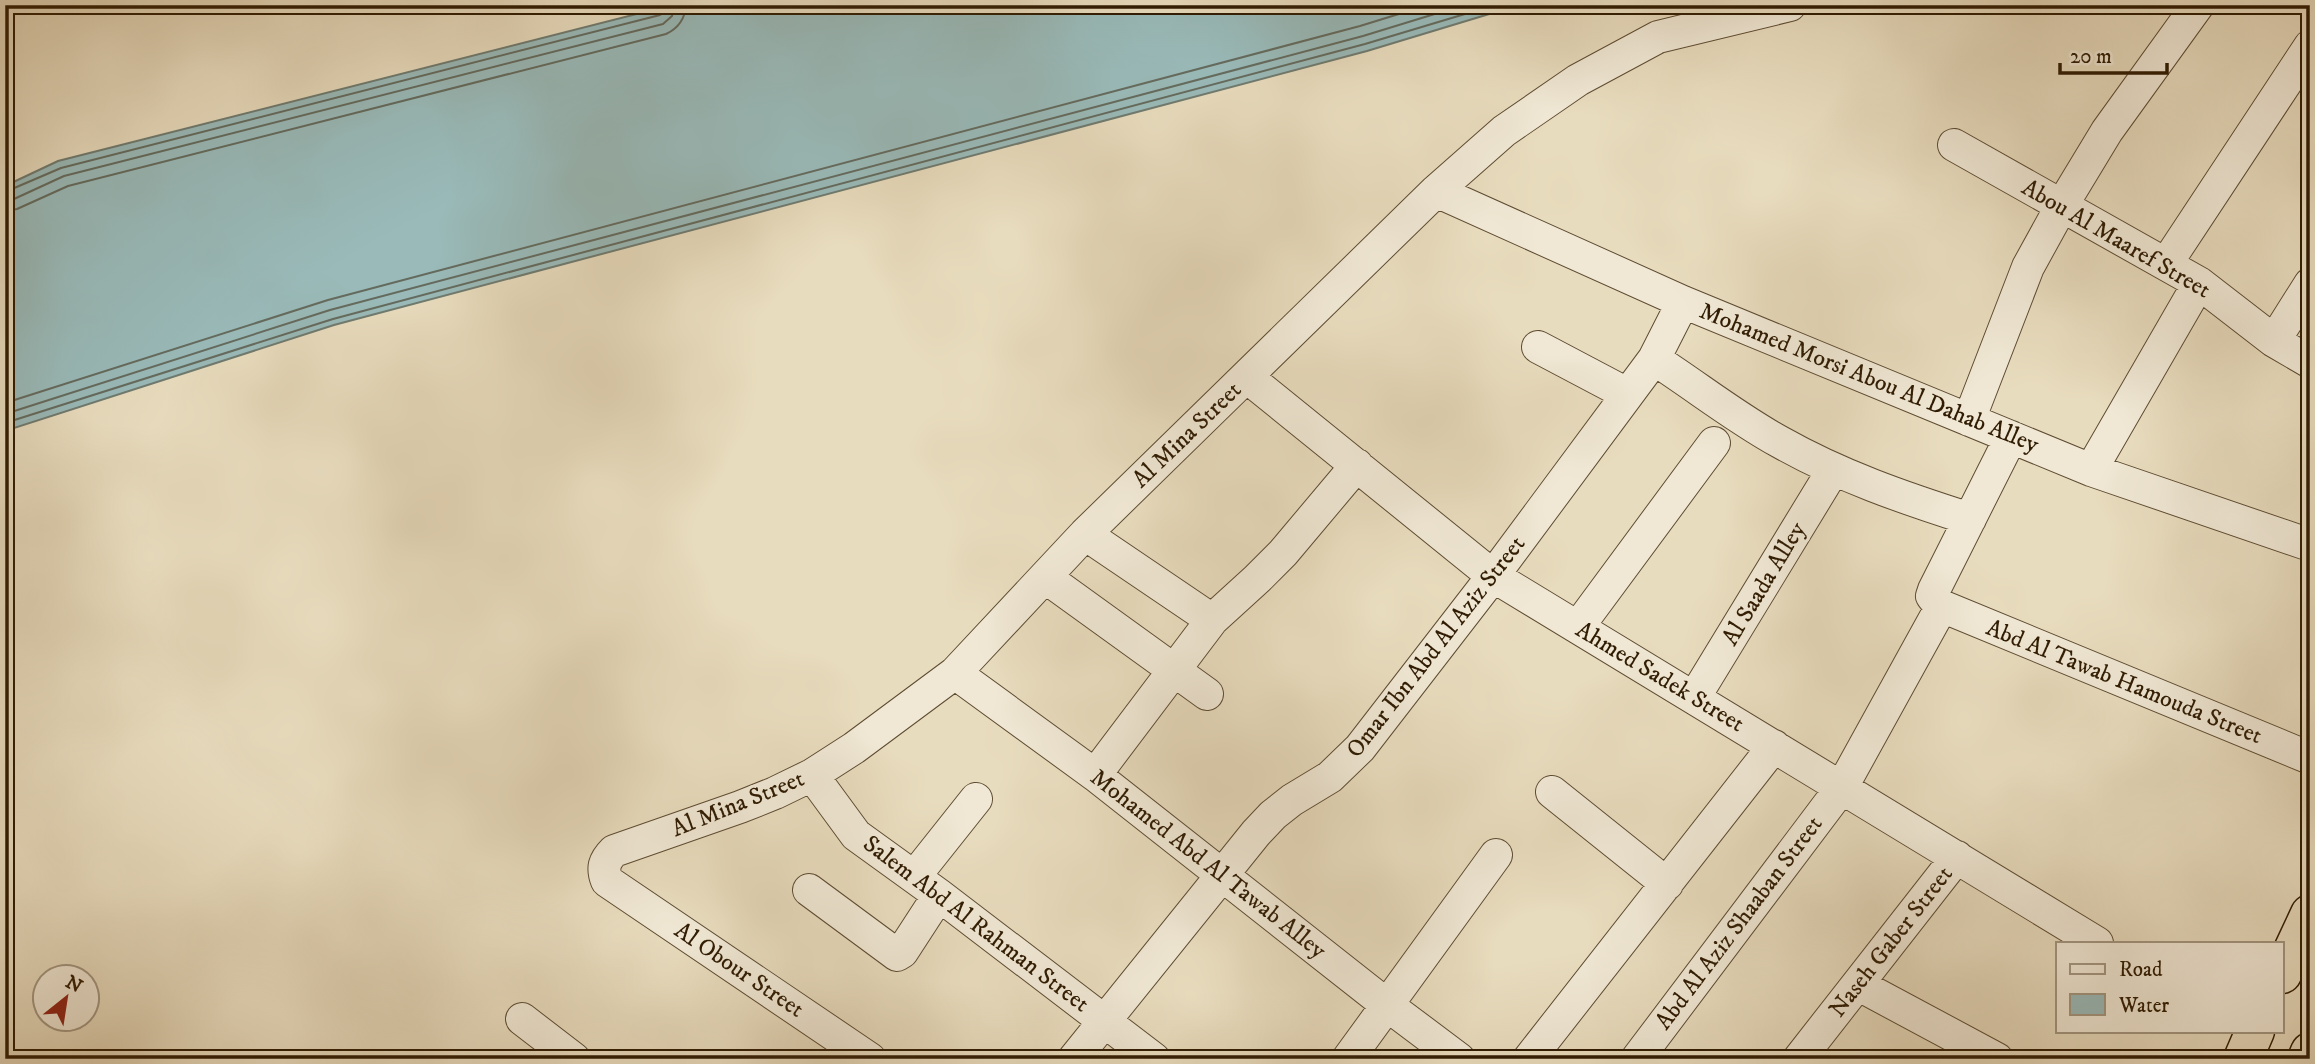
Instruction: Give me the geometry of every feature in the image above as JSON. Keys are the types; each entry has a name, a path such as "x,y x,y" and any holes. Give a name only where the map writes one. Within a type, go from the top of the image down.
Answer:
{"highway":[{"path":"2284,970 2310,914"},
{"path":"2307,1059 2310,1052"}],"street":[{"name":"Al Mina Street","path":"607,881 603,871 606,859 614,851 740,807 811,775 854,748 955,673 1085,534 1436,191 1504,131 1578,80 1658,37 1790,5"},
{"path":"1969,420 2028,267 2107,131 2198,5"},
{"path":"2165,264 2310,47"},
{"name":"Abou Al Maaref Street","path":"1954,145 2199,283 2274,341 2310,362"},
{"name":"Mohamed Morsi Abou Al Dahab Alley","path":"1436,191 1683,302 2091,470 2310,545"},
{"path":"2091,470 2199,283"},
{"path":"2274,341 2310,284"},
{"name":"Omar Ibn Abd Al Aziz Street","path":"1074,1059 1222,874 1273,815 1346,764 1493,576 1654,359 1683,302"},
{"path":"1538,347 1627,394"},
{"path":"1654,359 1738,417 1833,470 1886,492 1969,519"},
{"name":"Ahmed Sadek Street","path":"1247,377 1493,576 2095,942"},
{"path":"1939,606 1932,596 1934,590 2011,437"},
{"path":"1578,627 1714,443"},
{"path":"1095,775 1172,669 1212,620 1283,553 1357,465"},
{"name":"Al Saada Alley","path":"1694,698 1833,470"},
{"path":"1085,534 1212,620"},
{"path":"1045,576 1207,694"},
{"name":"Abd Al Tawab Hamouda Street","path":"1939,606 2310,758"},
{"name":"Abd Al Aziz Shaaban Street","path":"1637,1059 1842,787 1938,613 1939,606"},
{"name":"Mohamed Abd Al Tawab Alley","path":"955,673 1095,775 1459,1059"},
{"path":"1529,1059 1774,746"},
{"name":"Salem Abd Al Rahman Street","path":"811,775 856,835 1154,1059"},
{"path":"1552,792 1667,884"},
{"path":"914,877 976,799"},
{"path":"1348,1059 1496,855"},
{"name":"Naseh Gaber Street","path":"1799,1059 1957,858"},
{"name":"Al Obour Street","path":"607,881 870,1059"},
{"path":"809,890 897,955 902,952 939,895"},
{"path":"1859,985 1997,1059"},
{"path":"522,1019 575,1059"}],"water":[{"path":"672,5 1519,5 1367,51 334,325 5,431 5,186 58,161"}]}
